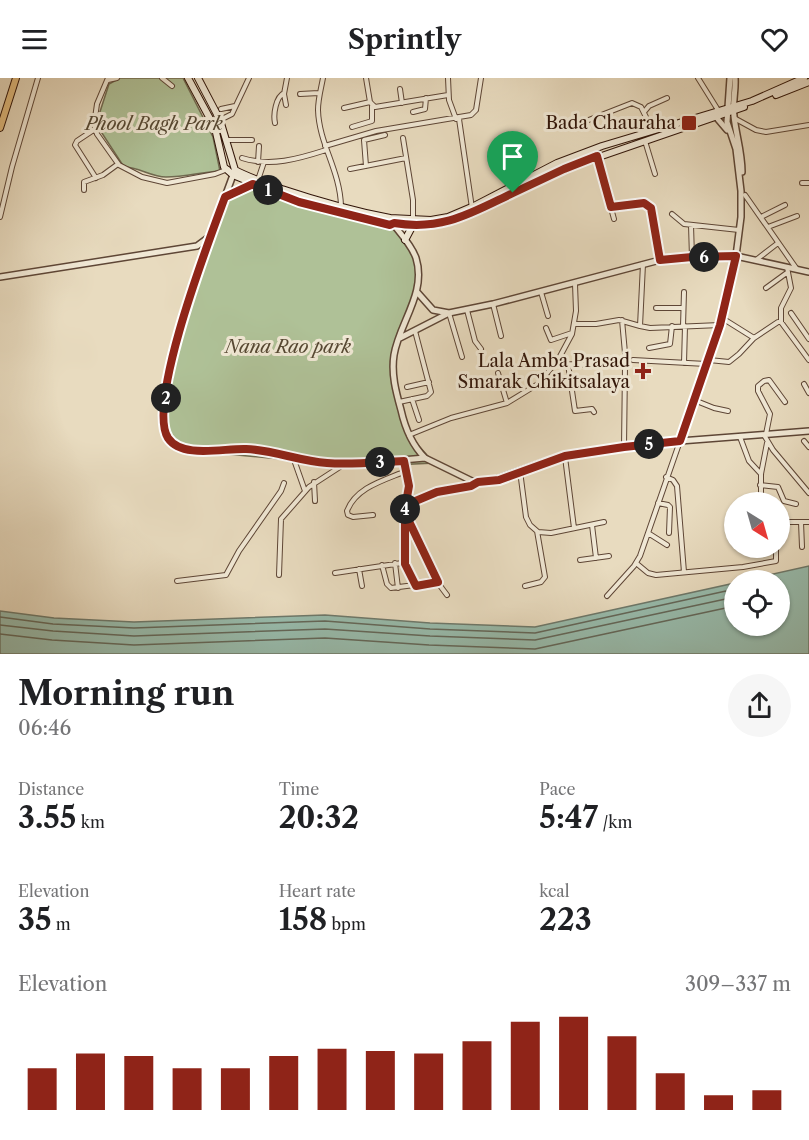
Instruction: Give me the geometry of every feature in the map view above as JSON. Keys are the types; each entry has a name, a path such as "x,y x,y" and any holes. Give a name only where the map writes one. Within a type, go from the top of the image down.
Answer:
{"main road":[{"path":"0,125 16,78"},
{"path":"188,78 215,128 222,162 232,170 299,202 392,222 442,224 562,165 653,130 731,112 809,82"},
{"path":"198,78 220,121 232,170"},
{"path":"731,112 804,78"},
{"path":"562,165 597,156 717,114"},
{"path":"225,197 255,182 392,222"},
{"path":"405,240 413,223"}],"street":[{"path":"0,217 38,78"},
{"path":"117,78 108,79 97,104 94,118 95,129 118,164 137,175 167,183 232,170 178,334 172,361 165,406 166,433 174,444 184,449 246,449 326,463 425,458"},
{"path":"162,78 172,86"},
{"path":"220,121 231,115 249,78"},
{"path":"286,105 284,93 287,78"},
{"path":"323,78 318,114 326,148 340,185 341,207"},
{"path":"352,127 372,121 366,78"},
{"path":"448,78 448,95 458,119 472,210"},
{"path":"242,158 258,162 285,161 376,131 471,115 475,112 481,78"},
{"path":"698,78 730,133 736,150 740,178 741,217 737,256"},
{"path":"607,596 636,563 648,533 720,325 737,256 744,220 745,195 742,158 731,112 730,78"},
{"path":"730,133 735,78"},
{"path":"400,89 402,103"},
{"path":"275,123 274,113 279,96 284,93"},
{"path":"300,94 320,93"},
{"path":"344,108 370,104 375,107 448,95"},
{"path":"413,112 425,109 426,98"},
{"path":"644,112 649,106 667,98"},
{"path":"581,123 632,103 641,107 653,130"},
{"path":"221,109 236,105"},
{"path":"731,112 756,130 766,132 809,125"},
{"path":"95,129 77,140 75,145 96,178"},
{"path":"366,166 364,140 386,135"},
{"path":"403,138 413,200 413,223"},
{"path":"225,140 252,140"},
{"path":"645,140 655,174"},
{"path":"258,162 259,146"},
{"path":"597,156 614,219"},
{"path":"350,169 406,158"},
{"path":"255,182 264,162"},
{"path":"84,190 84,182 96,178 118,164"},
{"path":"802,183 809,183"},
{"path":"745,195 796,269"},
{"path":"611,207 644,203 651,208 660,260"},
{"path":"761,217 785,205"},
{"path":"672,214 683,224 739,230"},
{"path":"768,227 797,216"},
{"path":"392,222 417,260 417,291 394,355 393,368 408,435 415,448 425,458 478,482"},
{"path":"691,225 692,257"},
{"path":"0,277 197,246 211,234"},
{"path":"756,260 778,243"},
{"path":"197,246 204,255"},
{"path":"399,339 449,313 574,284 660,260 737,256 787,269 809,272"},
{"path":"640,326 644,264"},
{"path":"766,288 787,269"},
{"path":"787,269 791,288 781,308 781,322 809,360"},
{"path":"408,435 451,418 507,403 538,384 559,358 573,332 575,324 574,284"},
{"path":"417,291 433,310 449,313"},
{"path":"542,292 548,316"},
{"path":"684,292 684,363"},
{"path":"493,304 501,336"},
{"path":"656,308 683,308"},
{"path":"467,310 475,341 481,349"},
{"path":"449,313 462,357"},
{"path":"791,314 809,339"},
{"path":"722,318 754,338"},
{"path":"575,324 622,320 640,326 720,325"},
{"path":"622,320 625,353"},
{"path":"633,360 684,363 729,362 754,338 781,322"},
{"path":"649,348 670,344 672,326"},
{"path":"546,328 551,340 573,332"},
{"path":"399,402 431,393 415,331"},
{"path":"559,358 568,364 608,366"},
{"path":"594,360 622,363 625,366 624,447"},
{"path":"568,364 574,409 578,411 592,409 594,412"},
{"path":"498,373 507,403"},
{"path":"760,492 769,411 758,391 758,386 766,380 770,381 785,402"},
{"path":"407,387 429,382"},
{"path":"804,384 809,393"},
{"path":"412,399 419,420"},
{"path":"694,400 728,411"},
{"path":"406,505 429,494 471,486 478,482 499,480 565,456 680,441 809,431"},
{"path":"740,437 748,461 761,474"},
{"path":"804,441 809,447"},
{"path":"767,443 808,491"},
{"path":"406,460 413,455 415,448"},
{"path":"293,456 304,491"},
{"path":"565,456 574,528"},
{"path":"406,460 409,486 405,513 405,564 416,586"},
{"path":"279,575 280,526 283,516 314,482 347,462"},
{"path":"373,515 353,518 348,515 347,511 352,500 363,491 406,471"},
{"path":"520,471 526,517 537,531 544,534 604,522"},
{"path":"666,477 673,480 677,486 684,572"},
{"path":"314,482 315,501"},
{"path":"177,581 226,575 239,551 281,491 284,483"},
{"path":"760,485 778,487 784,501 796,504"},
{"path":"658,503 670,507 669,533"},
{"path":"405,513 438,582 447,595"},
{"path":"790,522 809,522"},
{"path":"801,522 802,547"},
{"path":"592,525 596,558"},
{"path":"525,586 541,582 545,577 537,531"},
{"path":"648,533 667,545"},
{"path":"580,560 609,556"},
{"path":"636,563 652,574 743,567 774,562 777,558"},
{"path":"335,573 395,563 405,564"},
{"path":"395,563 398,588"},
{"path":"382,565 388,586 391,588 438,582"},
{"path":"359,569 362,586"}],"green space":[{"name":"Phool Bagh Park","path":"120,78 183,78 213,137 220,171 166,177 124,167 96,124 109,84"},
{"name":"Nana Rao park","path":"253,187 392,225 405,241 417,262 418,284 395,351 394,375 411,437 434,463 393,465 312,462 183,450 165,435 165,396 177,336 227,202 240,191"}],"water":[{"path":"809,566 809,654 0,654 0,611 54,618 134,622 325,615 430,623 535,627 724,585 724,636 790,636 790,570"}],"place":[{"name":"Bada Chauraha","path":"689,123"},
{"name":"Lala Amba Prasad Smarak Chikitsalaya","path":"643,371"}],"route":[{"path":"513,193 449,222 424,226 394,223 390,225 337,213 299,202 253,184 225,197 195,278 178,334 164,416 168,437 178,447 191,450 246,449 326,463 404,461 409,486 405,508 405,513 403,538 405,564 416,586 438,582 405,513 404,511 405,508 406,505 437,492 471,486 478,482 499,480 531,467 577,453 680,441 714,346 736,256 660,260 651,208 644,203 611,207 597,156 513,193"}]}
